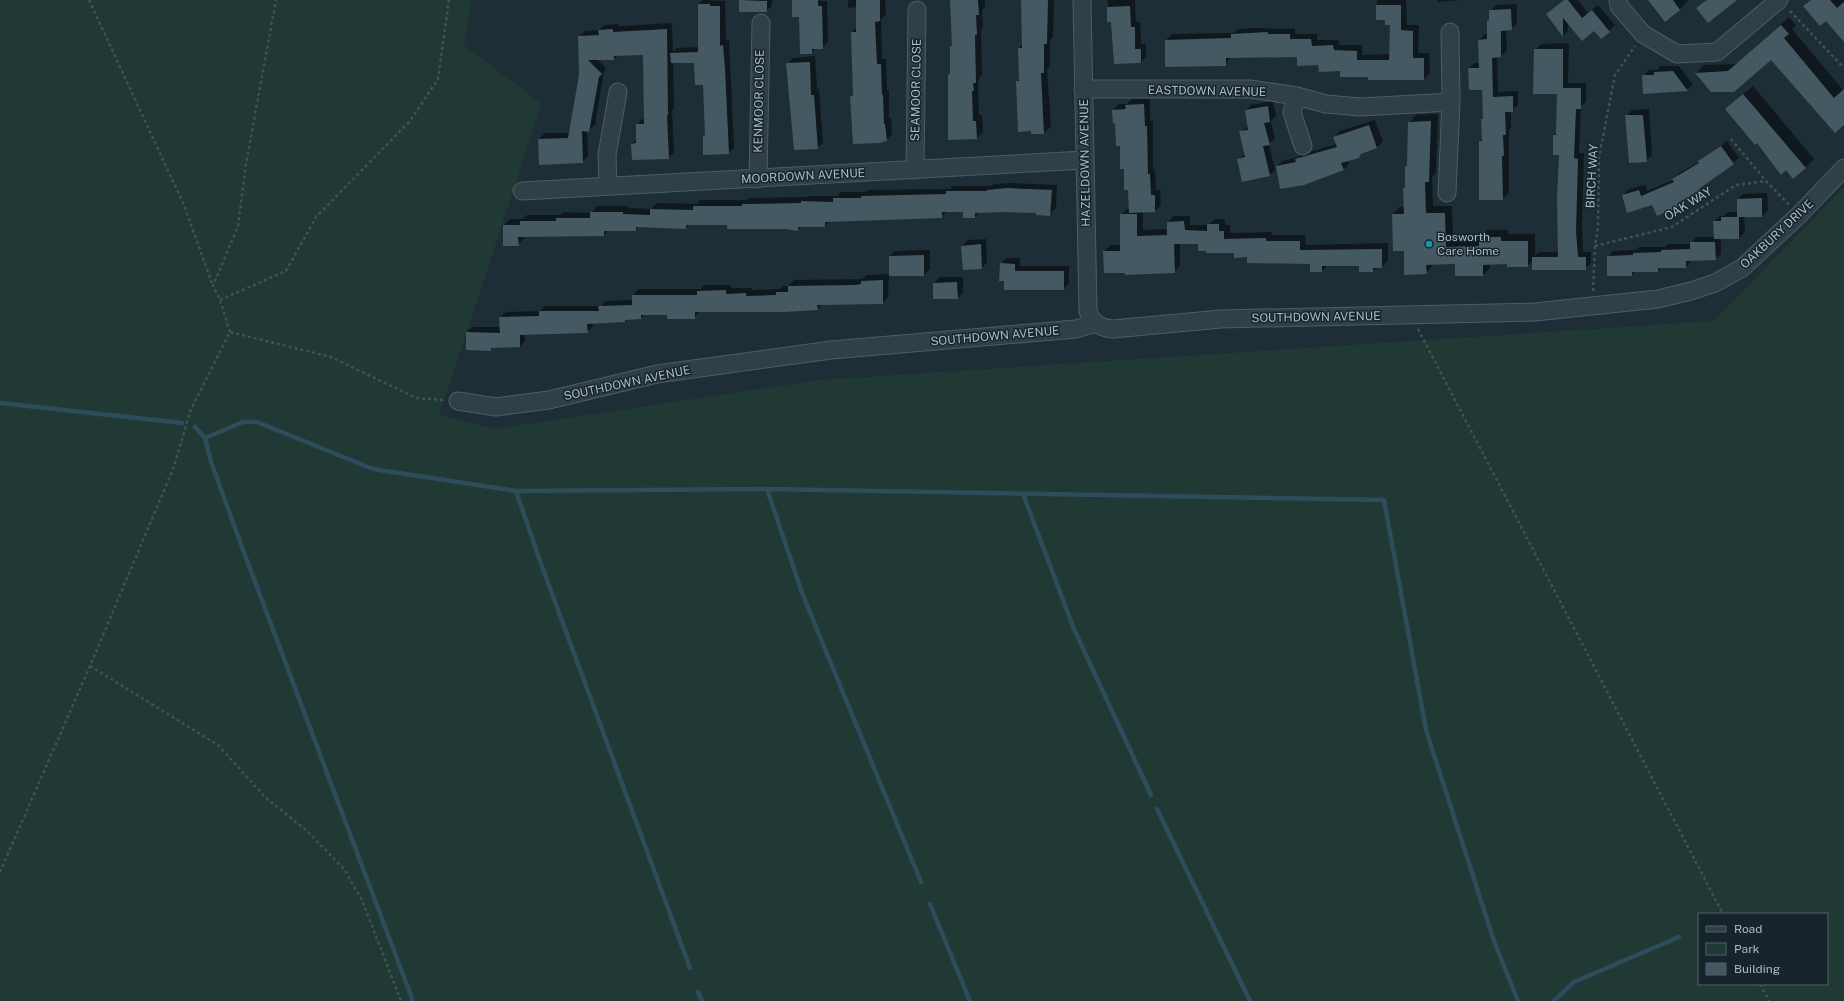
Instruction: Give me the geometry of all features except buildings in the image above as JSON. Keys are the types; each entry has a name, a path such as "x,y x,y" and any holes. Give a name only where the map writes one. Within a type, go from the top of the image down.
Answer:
{"street":[{"name":"HAZELDOWN AVENUE","path":"1082,0 1088,310 1090,316 1096,323"},
{"path":"1618,0 1619,6 1643,34 1677,54 1716,52 1782,3"},
{"name":"SEAMOOR CLOSE","path":"915,170 917,10"},
{"name":"KENMOOR CLOSE","path":"758,179 761,23"},
{"path":"1447,193 1451,102 1450,32"},
{"name":"EASTDOWN AVENUE","path":"1083,89 1250,89 1297,96 1326,104 1361,107 1451,102"},
{"path":"608,186 606,156 618,92"},
{"path":"1297,96 1292,112 1303,146"},
{"name":"MOORDOWN AVENUE","path":"522,191 1084,160"},
{"name":"OAKBURY DRIVE","path":"1535,312 1658,299 1691,292 1716,283 1742,268 1798,216 1844,168"},
{"name":"SOUTHDOWN AVENUE","path":"458,401 496,407 549,400 657,374 831,350 1069,330 1096,323 1102,328 1113,329 1221,319 1535,312"}],"path":[{"path":"89,0 184,205 213,286 220,300 230,332"},
{"path":"213,286 238,226 246,164 276,0"},
{"path":"220,300 286,270 316,217 410,121 438,79 449,0"},
{"path":"1782,3 1844,68"},
{"name":"BIRCH WAY","path":"1594,306 1595,246 1598,227 1599,157 1615,75 1643,34"},
{"path":"1731,139 1798,216"},
{"name":"OAK WAY","path":"1595,246 1672,227 1736,184 1766,181"},
{"path":"1416,315 1418,331 1722,913"},
{"path":"230,332 331,358 416,398 458,401"},
{"path":"0,872 90,666 173,469 188,418 223,342 230,332"},
{"path":"90,666 218,745 265,797 307,831 344,869 362,900 401,1001"},
{"path":"1761,985 1769,1001"}],"green space":[{"path":"0,0 472,0 464,45 542,104 439,415 495,429 819,380 1714,321 1844,187 1844,1001 0,1001"}],"waterway":[{"path":"0,403 182,423"},
{"path":"205,438 243,422 257,422 373,469 516,491 767,489 1384,500 1426,730 1494,941 1518,1001"},
{"path":"195,427 205,438 211,462 246,558 413,1001"},
{"path":"767,489 802,593 921,882"},
{"path":"516,491 540,561 690,968"},
{"path":"1023,494 1074,629 1151,795"},
{"path":"1157,809 1250,1001"},
{"path":"930,904 970,1001"},
{"path":"1554,1001 1574,982 1679,937"},
{"path":"698,992 702,1001"}],"place":[{"name":"Bosworth Care Home","path":"1429,244"}]}
